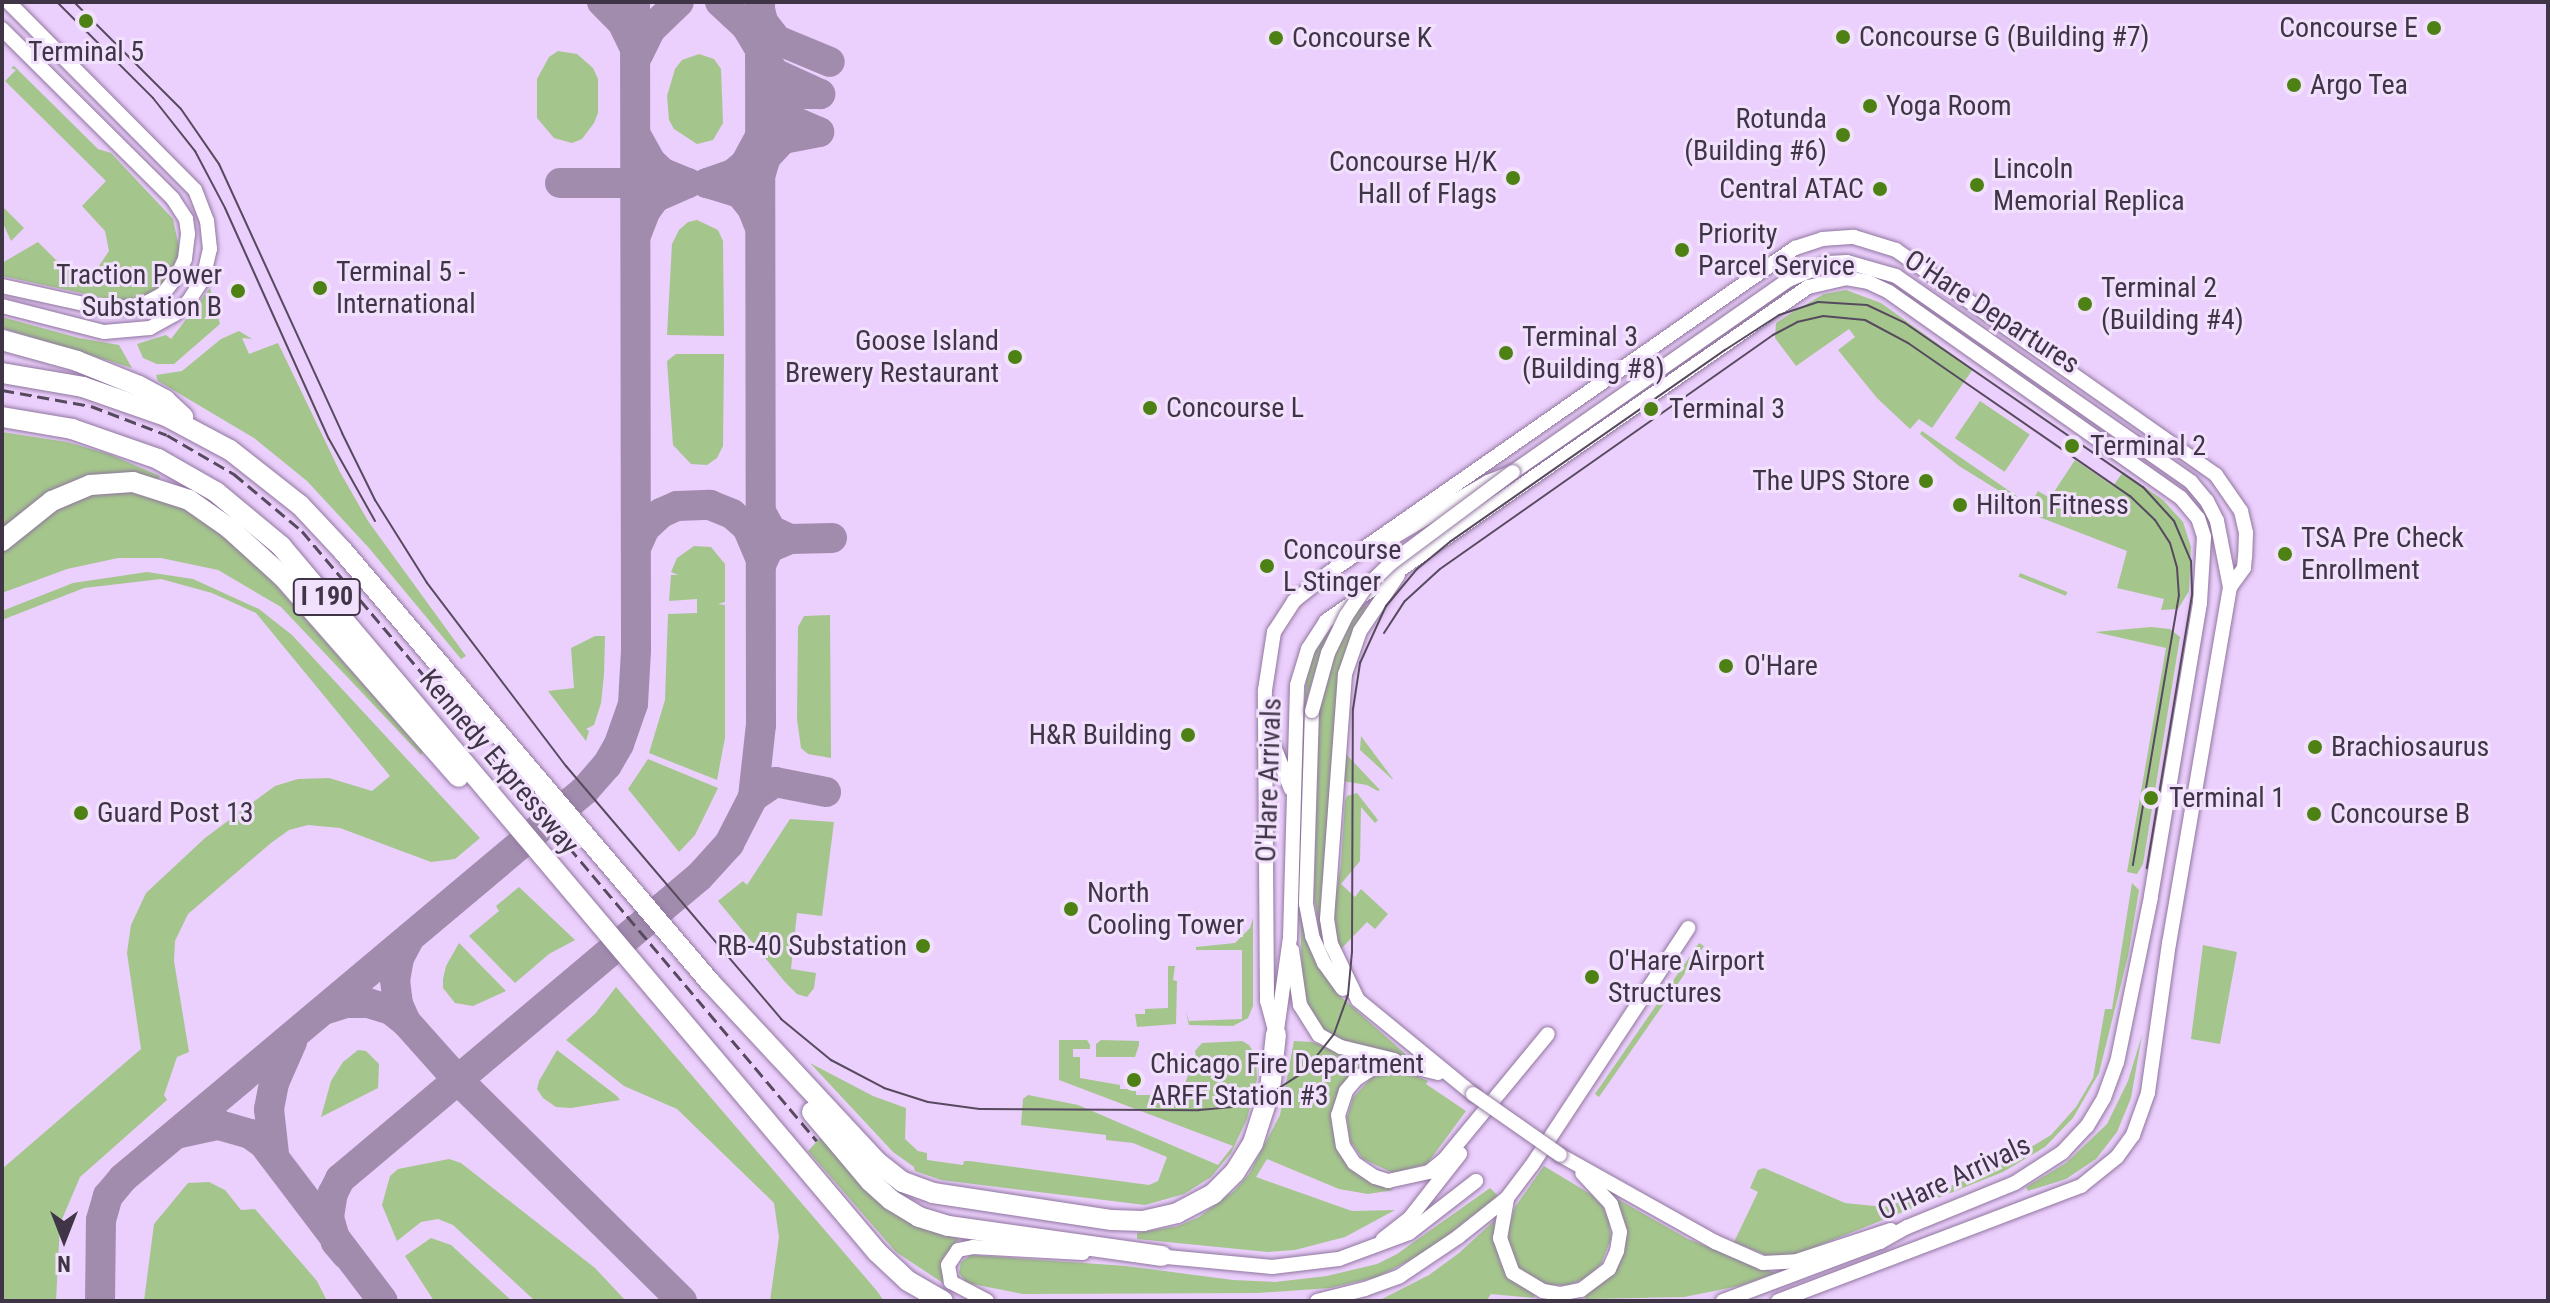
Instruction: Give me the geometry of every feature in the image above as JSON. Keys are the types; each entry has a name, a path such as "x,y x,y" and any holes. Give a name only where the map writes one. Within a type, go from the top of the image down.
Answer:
{"highway":[{"path":"2,340 77,361 139,386 165,400 194,429"},
{"name":"Kennedy Expressway","path":"2,373 104,392 194,429 256,467 300,505 343,551 745,1022"},
{"name":"Kennedy Expressway","path":"2,417 72,429 135,449 216,492 255,523 340,613 570,892 877,1252 908,1281 943,1301"},
{"path":"2,541 52,501 90,485 133,482 189,500 229,528 283,577 437,753 570,892"},
{"path":"745,1022 877,1162 903,1182 933,1193 1127,1221 1177,1213 1213,1194 1235,1172 1253,1143 1265,1109 1276,1034"},
{"path":"745,1022 810,1109 870,1181 904,1209 949,1226 1162,1256"}],"street":[{"path":"2,306 118,333 150,328 175,314 188,302 203,279 210,249 207,221 195,190 8,2"},
{"path":"2,29 173,199 186,219 188,234 185,259 177,276 163,294 139,307 102,308 2,286"},
{"path":"1276,1034 1267,1001 1266,666 1274,632 1294,601 1330,572 1795,248 1846,237 1878,242 1926,269 2216,475 2241,511 2246,533 2244,568 2230,587 2157,1038 2142,1115 2126,1146 2096,1176 2081,1186 1778,1301"},
{"name":"O'Hare Departures","path":"1330,572 1488,482 1513,472 1788,280 1828,263 1847,262 1896,276 2115,426 2191,482 2207,501 2217,521 2230,587"},
{"path":"1926,269 1959,318"},
{"name":"O'Hare Arrivals","path":"1276,1034 1290,938 1297,685 1308,649 1337,612 1400,572 1808,287 1846,278 1868,282 1901,301 2181,498 2201,525 2206,548 2200,603 2136,970 2112,1081 2095,1114 2075,1140 2042,1168 2015,1183 1907,1227 1880,1242 1723,1301"},
{"path":"1719,329 1745,281"},
{"path":"1553,445 1583,394"},
{"path":"2115,426 2186,452"},
{"path":"1513,472 1391,563 1364,589 1346,616 1328,653 1312,711 1307,814 1308,920 1324,963 1341,987 1456,1083 1566,1158 1715,1242 1763,1263 1797,1261 1876,1233 1907,1227"},
{"path":"1358,1000 1331,944 1327,919 1345,674 1360,631 1400,572"},
{"path":"1265,722 1294,799"},
{"path":"1317,1301 1400,1276 1458,1237 1507,1198 1688,928"},
{"path":"1290,938 1300,1005 1319,1035 1341,1047 1412,1064 1456,1083"},
{"path":"1339,1259 1382,1239 1409,1219 1434,1190 1548,1034"},
{"path":"1412,1064 1384,1065 1364,1073 1346,1091 1338,1115 1339,1134 1348,1156 1362,1169 1388,1181 1417,1177 1437,1167 1516,1075"},
{"path":"1507,1198 1500,1238 1505,1261 1513,1273 1532,1287 1551,1293 1573,1293 1589,1287 1609,1269 1617,1251 1620,1232 1611,1204 1566,1158"},
{"path":"987,1301 951,1282 948,1265 958,1250 973,1247 1162,1256 1272,1267 1339,1259 1409,1233 1476,1181"}],"green space":[{"path":"558,51 577,54 593,68 598,79 598,113 594,123 582,139 572,143 554,138 537,118 537,79 549,57"},
{"path":"699,54 714,59 721,69 723,123 713,140 697,144 674,129 669,120 667,96 675,69 682,60"},
{"path":"14,66 98,149 111,153 173,219 180,252 165,282 147,296 128,301 104,298 2,276 2,263 38,242 63,267 77,274 97,269 109,251 105,231 82,206 106,181 5,81 16,70 11,68"},
{"path":"3,207 24,228 11,241 2,221"},
{"path":"697,220 718,230 723,241 724,336 667,335 672,244 679,230 688,222"},
{"path":"210,288 220,324 174,364 157,364 143,358 137,344 166,335 171,339"},
{"path":"1846,290 1881,303 1973,369 1932,428 1919,419 1910,429 1877,398 1838,350 1855,337 1849,329 1796,366 1775,338 1776,323 1824,294"},
{"path":"2,317 79,338 119,345 132,368 2,328"},
{"path":"239,331 252,339 242,338 249,354 278,343 340,472 368,521 466,656 461,659 369,548 307,481 254,438 158,381 156,375 182,371 221,339"},
{"path":"676,354 724,354 723,446 717,458 707,465 691,464 673,445 667,361"},
{"path":"1980,401 2030,435 2005,472 1955,438"},
{"path":"1922,431 2021,499 2019,503 1959,466 1920,434"},
{"path":"2,432 67,442 109,454 160,476 158,480 127,475 2,534"},
{"path":"2075,460 2113,486 2123,472 2163,500 2183,522 2191,547 2189,591 2178,609 2161,610 2164,599 2117,588 2127,551 2026,512 2038,491 2050,498"},
{"path":"134,490 191,511 256,563 423,752 421,755 281,607 218,570 161,558 118,558 67,569 2,593 2,552 46,515 89,493"},
{"path":"694,546 711,547 725,564 725,602 718,604 725,605 725,738 717,780 649,753 665,700 668,614 697,613 697,599 669,601 671,575 678,575 671,572 677,558"},
{"path":"147,572 193,579 259,609 292,635 480,838 455,859 431,862 340,828 308,825 289,830 271,843 188,914 175,941 174,961 189,1052 177,1057 164,1095 167,1100 80,1177 60,1224 56,1301 2,1301 2,1169 141,1049 127,953 131,925 146,893 205,838 275,786 298,779 329,778 372,791 390,776 256,613 212,593 161,579 84,588 2,620 2,611 73,583"},
{"path":"2020,573 2067,592 2066,596 2019,577"},
{"path":"1367,605 1341,665 1329,957 1321,937 1314,898 1319,712 1336,651 1359,608"},
{"path":"830,615 831,758 808,754 801,748 797,719 798,627 804,616"},
{"path":"1333,627 1317,665 1304,709 1307,671 1320,640"},
{"path":"2151,627 2170,629 2180,637 2143,864 2137,874 2127,872 2166,648 2095,632"},
{"path":"595,636 605,636 604,675 601,703 594,725 586,729 589,731 586,741 548,691 574,688 571,648"},
{"path":"1361,736 1393,779 1360,750"},
{"path":"1345,753 1380,790 1342,781"},
{"path":"648,759 718,788 695,835 679,852 628,789"},
{"path":"1300,774 1303,775 1303,900 1318,964 1339,995 1410,1058 1337,1039 1320,1026 1309,1010 1303,989 1301,944"},
{"path":"1357,793 1378,820 1375,823 1361,807 1360,861 1341,884 1355,897 1361,889 1388,914 1375,929 1367,922 1338,952 1334,907 1341,864 1345,801 1347,796"},
{"path":"790,819 834,822 822,916 797,913 791,969 816,973 814,988 807,997 797,994 785,982 718,901 743,881 747,885"},
{"path":"2132,883 2139,890 2128,956 2099,1073 2073,1118 2045,1147 2003,1172 1795,1255 1768,1256 1734,1242 1758,1192 1750,1188 1758,1170 1764,1168 1845,1203 1884,1207 1944,1189 2010,1160 2051,1135 2076,1107 2093,1078 2105,1009 2112,1009"},
{"path":"519,887 575,940 549,954 515,983 469,936 499,911 496,906"},
{"path":"1253,918 1253,1006 1248,1018 1233,1026 1189,1025 1186,1012 1189,1021 1242,1019 1242,950 1196,950 1196,947 1235,943 1250,928"},
{"path":"459,943 506,991 473,1006 455,1003 443,988 443,979 446,966"},
{"path":"1699,943 1704,946 1599,1097 1595,1094"},
{"path":"2203,945 2237,952 2220,1044 2191,1039"},
{"path":"1168,966 1175,966 1176,1024 1137,1027 1135,1014 1145,1014 1145,1009 1168,1008"},
{"path":"616,987 884,1301 770,1301 779,1237 774,1203 677,1109 624,1086 566,1040 595,1014"},
{"path":"2142,1035 2131,1098 2117,1132 2096,1159 2066,1179 2028,1191 2026,1187 2066,1163 2107,1124 2128,1081"},
{"path":"1059,1040 1087,1040 1090,1045 1090,1049 1073,1049 1073,1057 1080,1057 1080,1078 1120,1085 1120,1089 1136,1089 1136,1095 1154,1095 1155,1099 1180,1099 1191,1066 1197,1063 1195,1051 1202,1043 1242,1041 1249,1045 1256,1056 1257,1079 1247,1119 1231,1153 1211,1177 1184,1194 1145,1205 941,1180 915,1171 893,1152 810,1063 873,1096 906,1108 905,1139 918,1151 927,1153 927,1160 963,1165 964,1161 969,1161 1149,1185 1158,1181 1167,1157 1133,1143 1106,1140 1106,1135 1021,1125 1023,1099 1028,1095 1078,1105 1218,1165 1233,1146 1059,1080"},
{"path":"1101,1040 1139,1041 1139,1045 1135,1057 1096,1057 1096,1044"},
{"path":"1294,1041 1312,1042 1342,1054 1371,1060 1335,1106 1332,1125 1336,1144 1355,1171 1365,1179 1394,1190 1368,1194 1339,1189 1267,1159 1256,1177 1352,1211 1395,1210 1345,1237 1295,1250 1268,1252 1137,1239 1137,1233 1178,1226 1199,1217 1234,1191 1249,1174 1280,1115"},
{"path":"358,1050 366,1051 379,1064 378,1088 321,1117 331,1081 343,1062"},
{"path":"557,1050 620,1100 571,1108 556,1107 543,1098 537,1089 539,1081"},
{"path":"1405,1071 1428,1081 1426,1084 1466,1111 1427,1164 1393,1173 1363,1159 1350,1141 1347,1118 1353,1098 1371,1078 1388,1072"},
{"path":"821,1137 908,1221 959,1239 943,1258 943,1283 896,1252 808,1151"},
{"path":"449,1159 461,1163 595,1268 626,1301 535,1301 453,1225 438,1219 421,1222 397,1241 382,1205 390,1176 398,1169"},
{"path":"1544,1166 1592,1195 1603,1207 1609,1221 1611,1239 1601,1264 1587,1278 1568,1285 1549,1285 1526,1275 1518,1267 1509,1243 1508,1230 1515,1207"},
{"path":"209,1182 225,1190 241,1210 255,1209 317,1281 326,1299 144,1301 154,1224 188,1183"},
{"path":"1490,1188 1498,1196 1426,1252 1377,1277 1330,1288 1258,1293 1023,1294 967,1283 959,1273 961,1262 971,1255 1126,1266 1233,1280 1275,1282 1327,1276 1377,1264 1397,1254"},
{"path":"1614,1197 1688,1239 1776,1273 1739,1286 1684,1297 1585,1299 1586,1294 1615,1269 1621,1214"},
{"path":"1495,1220 1494,1239 1500,1262 1512,1280 1535,1295 1534,1298 1491,1294 1487,1300 1380,1300 1429,1275"},
{"path":"431,1238 451,1245 512,1301 434,1301 405,1256"}],"taxiway":[{"path":"602,2 622,22 633,45"},
{"path":"100,1301 101,1220 108,1196 123,1178 585,790 607,765 619,744 633,704 636,650 635,2"},
{"path":"638,55 650,30 679,2"},
{"path":"720,2 746,26 774,73 820,94 799,94 776,107 745,164 733,174 707,183 740,193 752,208 759,225"},
{"path":"346,1254 336,1242 329,1217 333,1193 340,1179 699,877 729,844 753,797 761,725 760,2"},
{"path":"760,9 763,22 777,40 830,62"},
{"path":"761,173 766,157 783,139 819,132 777,114 763,95"},
{"path":"636,135 651,162 663,173 688,183 655,198 645,212 637,233"},
{"path":"560,183 653,183"},
{"path":"636,548 645,528 661,513 677,506 710,505 732,514 747,527 759,555"},
{"path":"761,565 769,548 790,539 771,530 762,514"},
{"path":"790,539 832,538"},
{"path":"753,797 775,782 826,792"},
{"path":"408,941 399,958 395,980 398,1004 406,1022 457,1079 682,1301"},
{"path":"327,1009 345,1003 368,1003 391,1010 406,1022"},
{"path":"274,1154 269,1109 274,1083 292,1042"},
{"path":"180,1133 219,1125 250,1134 263,1143 383,1301"}],"tram line":[{"path":"57,2 153,98 195,151 225,208 329,439 375,521"},
{"path":"74,2 181,109 219,164 375,500 427,583 566,766 781,1019 831,1060 884,1088 928,1102 980,1109 1199,1110 1232,1107 1265,1097 1304,1072 1334,1034 1348,995 1352,952 1353,709 1360,663 1386,606 1417,569 1451,541 1725,350 1779,315 1818,302 1867,305 1905,323 2143,487 2174,521 2191,561 2192,595 2147,868"},
{"path":"1384,633 1405,601 1440,569 1773,335 1797,322 1823,316 1865,320 1908,343 2130,496 2155,520 2170,543 2177,568 2179,595 2133,865"}],"railway":[{"path":"2,390 91,406 167,435 234,474 302,531 817,1141"}],"place":[{"name":"Terminal 5","path":"86,21"},
{"name":"Concourse E","path":"2434,28"},
{"name":"Concourse G (Building #7)","path":"1843,37"},
{"name":"Concourse K","path":"1276,38"},
{"name":"Argo Tea","path":"2294,85"},
{"name":"Yoga Room","path":"1870,106"},
{"name":"Rotunda (Building #6)","path":"1843,135"},
{"name":"Concourse H/K Hall of Flags","path":"1513,178"},
{"name":"Lincoln Memorial Replica","path":"1977,185"},
{"name":"Central ATAC","path":"1880,189"},
{"name":"Priority Parcel Service","path":"1682,250"},
{"name":"Terminal 5 - International","path":"320,288"},
{"name":"Traction Power Substation B","path":"238,291"},
{"name":"Terminal 2 (Building #4)","path":"2085,304"},
{"name":"Terminal 3 (Building #8)","path":"1506,353"},
{"name":"Goose Island Brewery Restaurant","path":"1015,357"},
{"name":"Concourse L","path":"1150,408"},
{"name":"Terminal 3","path":"1651,409"},
{"name":"Terminal 2","path":"2072,446"},
{"name":"The UPS Store","path":"1926,481"},
{"name":"Hilton Fitness","path":"1960,505"},
{"name":"TSA Pre Check Enrollment","path":"2285,554"},
{"name":"Concourse L Stinger","path":"1267,566"},
{"name":"O'Hare","path":"1726,666"},
{"name":"H&R Building","path":"1188,735"},
{"name":"Brachiosaurus","path":"2315,747"},
{"name":"Terminal 1","path":"2151,798"},
{"name":"Guard Post 13","path":"81,813"},
{"name":"Concourse B","path":"2314,814"},
{"name":"North Cooling Tower","path":"1071,909"},
{"name":"RB-40 Substation","path":"923,946"},
{"name":"O'Hare Airport Structures","path":"1592,977"},
{"name":"Chicago Fire Department ARFF Station #3","path":"1134,1080"}]}
